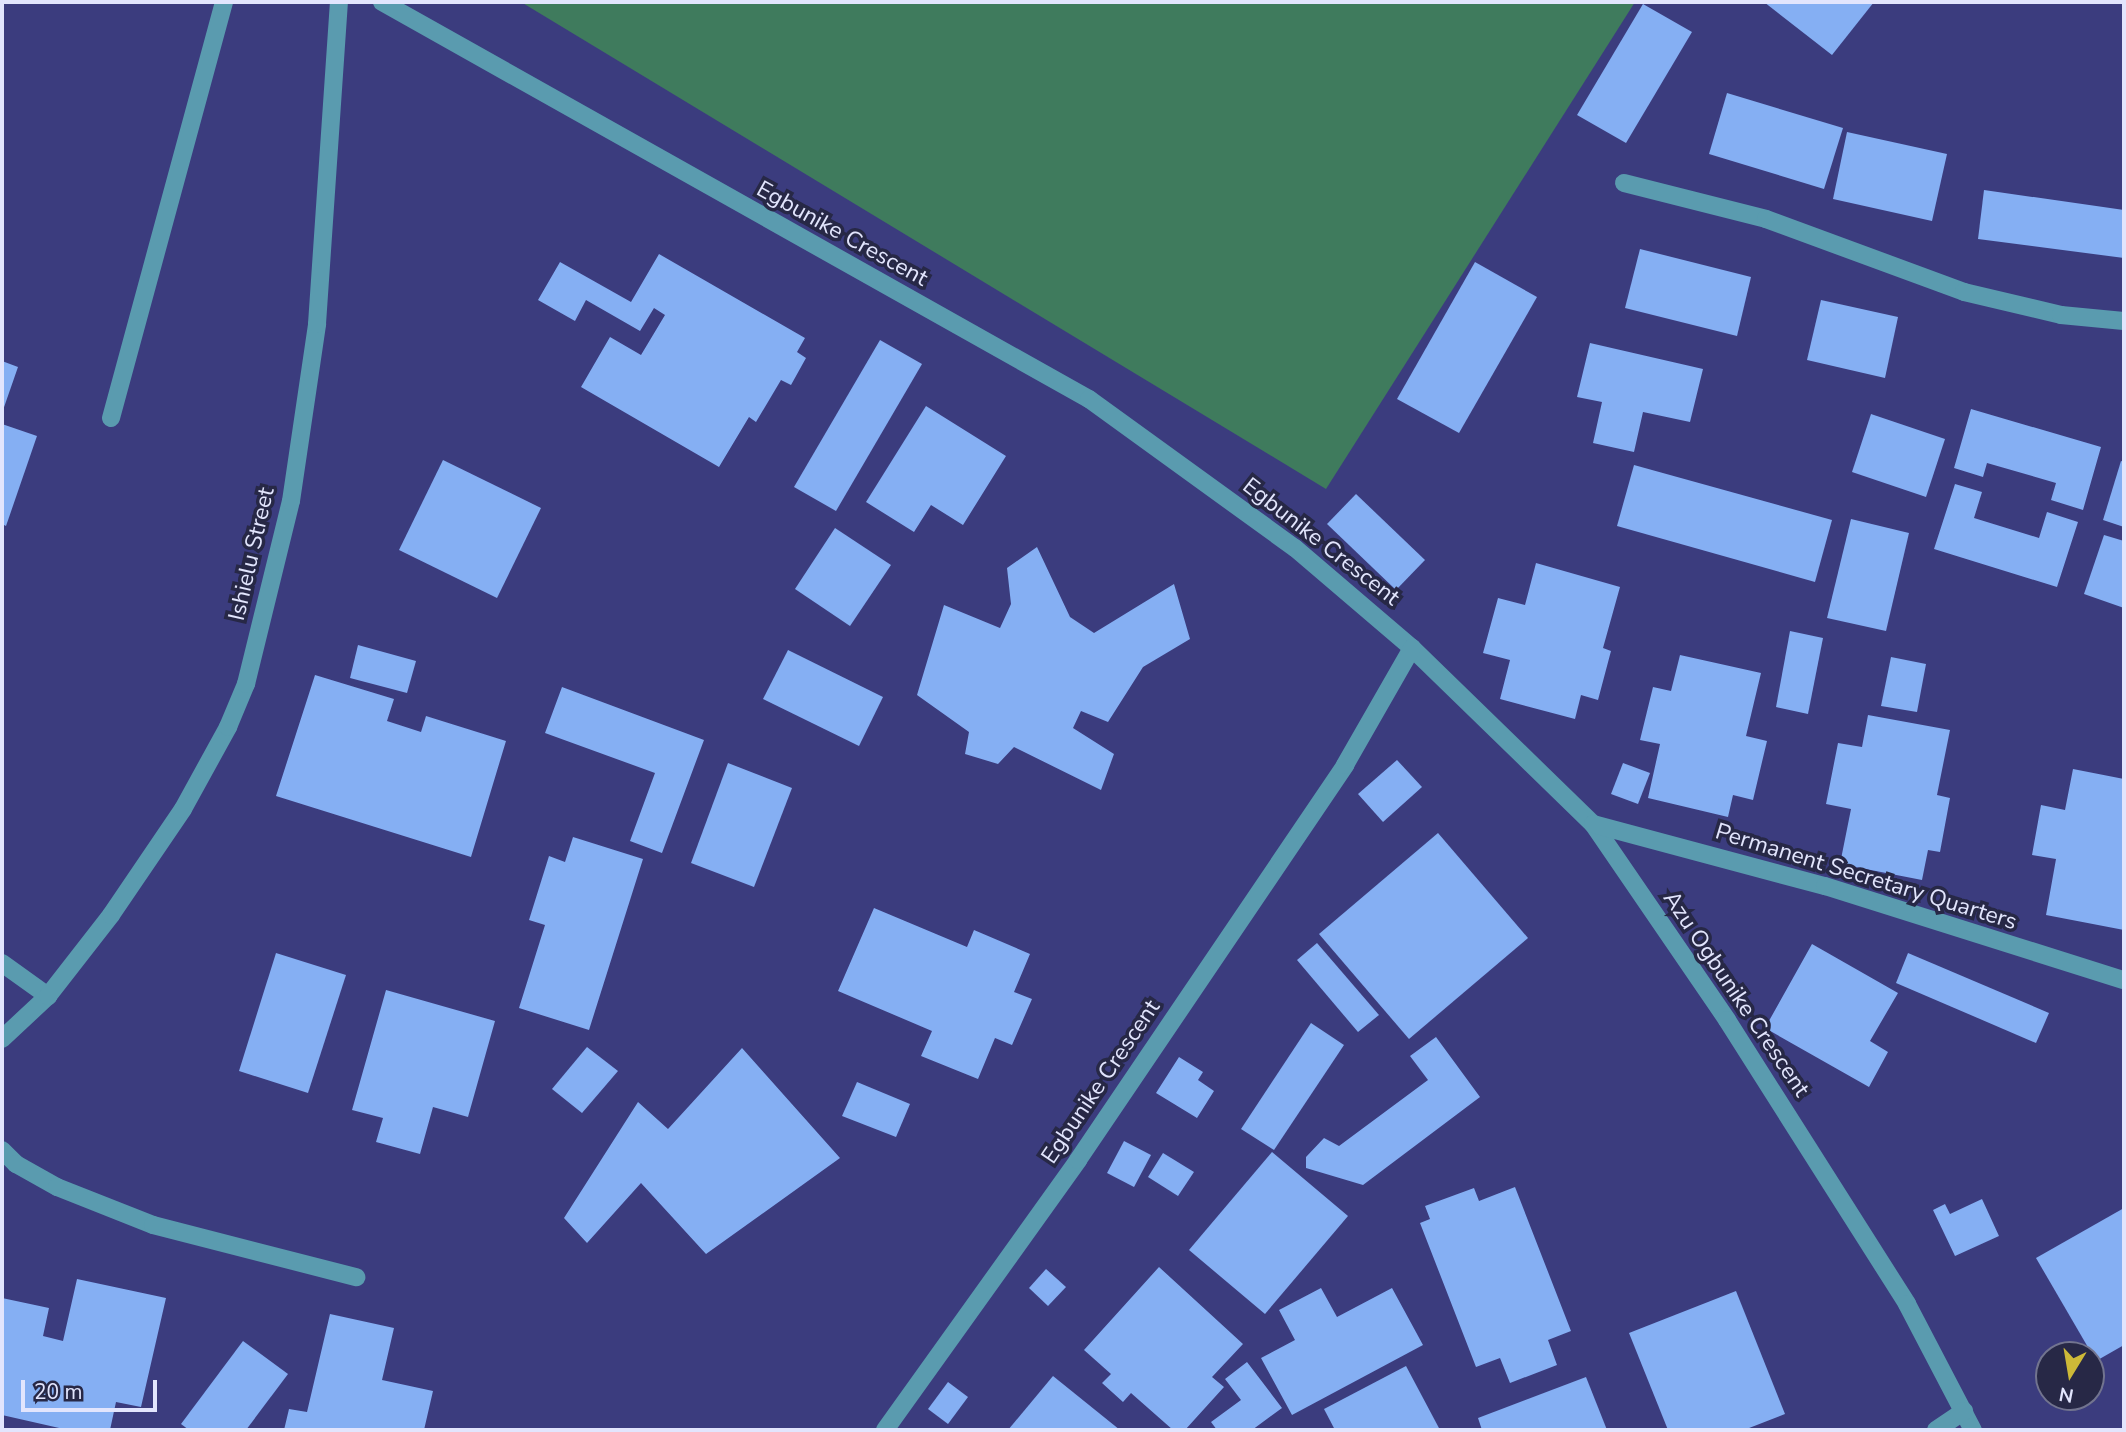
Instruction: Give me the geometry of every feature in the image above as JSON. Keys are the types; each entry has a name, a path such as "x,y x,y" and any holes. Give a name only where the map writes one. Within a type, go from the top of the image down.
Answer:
{"street":[{"path":"111,418 223,2"},
{"name":"Ishielu Street","path":"2,1039 48,996 111,915 183,809 228,727 246,684 291,501 317,324 339,2"},
{"name":"Egbunike Crescent","path":"382,2 1088,399 1296,548 1412,648 1345,765 1078,1160 885,1430"},
{"path":"1624,183 1766,219 1964,292 2061,315 2124,321"},
{"name":"Azu Ogbunike Crescent","path":"1412,648 1593,824 1820,1165 1908,1304 1973,1430"},
{"name":"Permanent Secretary Quarters","path":"1593,824 1825,886 2124,980"},
{"path":"2,962 48,996"},
{"path":"2,1150 16,1164 57,1188 153,1225 356,1277"},
{"path":"1936,1430 1964,1410"}],"green space":[{"path":"521,2 1635,2 1326,489"}],"building":[{"path":"1764,2 1874,2 1832,55"},
{"path":"1643,4 1692,32 1626,143 1577,115"},
{"path":"1727,93 1843,128 1824,189 1709,154"},
{"path":"1847,132 1947,154 1932,221 1833,199"},
{"path":"1984,190 2124,210 2124,258 1978,239"},
{"path":"1640,249 1751,277 1737,336 1625,308"},
{"path":"659,254 805,338 797,352 806,358 791,385 781,380 756,422 749,417 719,467 581,387 610,337 641,355 665,315 654,308 640,331 586,300 575,321 538,300 560,262 631,302"},
{"path":"1475,262 1537,297 1459,433 1397,399"},
{"path":"1821,300 1898,317 1885,378 1807,360"},
{"path":"880,340 922,364 836,511 794,487"},
{"path":"1590,343 1703,369 1690,422 1643,412 1634,452 1593,443 1602,402 1577,397"},
{"path":"2,361 18,367 2,413"},
{"path":"926,406 1006,456 963,525 931,505 914,532 866,502"},
{"path":"1971,409 2101,447 2083,510 2051,500 2056,483 1987,463 1983,477 1954,468"},
{"path":"1871,414 1945,439 1926,497 1852,472"},
{"path":"2,424 37,436 6,526 2,524"},
{"path":"443,460 541,508 497,598 399,550"},
{"path":"2121,461 2124,462 2124,527 2103,520"},
{"path":"1634,465 1832,520 1815,582 1617,526"},
{"path":"1955,484 1982,492 1974,518 2039,538 2047,512 2078,522 2057,587 1934,549"},
{"path":"1356,494 1425,560 1396,590 1327,524"},
{"path":"1851,519 1909,533 1886,631 1827,618"},
{"path":"835,528 891,565 850,626 795,589"},
{"path":"2104,535 2124,541 2124,608 2084,594"},
{"path":"1037,547 1070,617 1094,633 1174,584 1190,639 1143,667 1108,722 1081,711 1073,728 1114,754 1101,790 1014,747 998,764 965,754 969,732 917,695 944,605 1000,628 1011,604 1007,568"},
{"path":"1536,563 1620,587 1603,648 1611,651 1598,700 1581,695 1575,719 1500,699 1510,660 1483,653 1498,598 1525,605"},
{"path":"1790,631 1823,638 1808,714 1776,707"},
{"path":"358,645 416,661 407,693 350,678"},
{"path":"788,650 883,697 859,746 763,699"},
{"path":"1680,655 1761,673 1746,736 1767,741 1753,800 1733,795 1728,817 1648,798 1660,744 1640,740 1653,687 1671,691"},
{"path":"1891,657 1926,664 1917,712 1881,706"},
{"path":"315,675 394,699 387,721 421,732 426,716 506,741 471,857 276,796"},
{"path":"562,687 704,740 662,853 630,841 655,773 545,733"},
{"path":"1868,715 1950,730 1937,795 1950,798 1940,852 1928,850 1922,880 1840,864 1851,809 1826,804 1838,743 1862,747"},
{"path":"1397,760 1422,787 1383,822 1358,794"},
{"path":"728,763 792,788 754,887 691,863"},
{"path":"1623,763 1650,773 1638,804 1611,794"},
{"path":"2073,769 2124,779 2124,930 2046,915 2056,859 2032,855 2041,805 2065,810"},
{"path":"1438,833 1528,938 1409,1039 1319,934"},
{"path":"573,837 643,859 589,1030 519,1008 545,925 529,920 549,856 565,862"},
{"path":"874,908 967,947 974,930 1030,954 1014,992 1032,999 1012,1045 995,1038 978,1079 921,1056 932,1031 838,991"},
{"path":"1317,943 1379,1015 1358,1032 1297,960"},
{"path":"1812,944 1898,993 1870,1041 1888,1052 1869,1087 1765,1028"},
{"path":"276,953 346,975 308,1093 239,1071"},
{"path":"1908,953 2049,1013 2036,1043 1896,983"},
{"path":"386,990 495,1021 468,1117 433,1107 420,1154 376,1142 383,1118 352,1110"},
{"path":"1311,1023 1344,1045 1274,1150 1241,1129"},
{"path":"1436,1037 1480,1097 1363,1185 1306,1168 1306,1157 1324,1138 1339,1146 1428,1080 1410,1056"},
{"path":"587,1047 618,1071 582,1113 552,1089"},
{"path":"742,1048 840,1158 706,1254 641,1183 587,1243 564,1218 638,1102 668,1129"},
{"path":"1179,1057 1203,1072 1198,1080 1214,1091 1197,1118 1156,1093"},
{"path":"857,1082 910,1104 896,1137 842,1116"},
{"path":"1124,1141 1151,1155 1134,1187 1107,1173"},
{"path":"1272,1152 1348,1216 1265,1314 1189,1250"},
{"path":"1163,1153 1194,1172 1178,1196 1148,1177"},
{"path":"1515,1187 1571,1331 1548,1340 1557,1365 1510,1383 1500,1358 1476,1367 1420,1223 1430,1219 1425,1206 1474,1188 1479,1201"},
{"path":"1982,1199 1999,1236 1955,1256 1933,1210 1945,1204 1950,1214"},
{"path":"2124,1208 2124,1345 2105,1356 2105,1341 2084,1341 2036,1258"},
{"path":"1159,1267 1243,1344 1212,1377 1224,1387 1185,1430 1173,1430 1131,1393 1123,1402 1102,1383 1111,1374 1084,1350"},
{"path":"1046,1269 1066,1287 1048,1306 1029,1288"},
{"path":"77,1279 166,1298 141,1407 116,1402 110,1430 68,1430 2,1415 2,1298 49,1308 43,1336 63,1341"},
{"path":"1321,1288 1337,1317 1392,1288 1423,1345 1292,1415 1261,1358 1295,1340 1279,1310"},
{"path":"1736,1291 1785,1414 1744,1430 1668,1430 1629,1333"},
{"path":"330,1314 394,1328 382,1380 433,1391 424,1430 284,1430 289,1409 307,1412"},
{"path":"243,1341 288,1374 246,1430 189,1430 181,1424"},
{"path":"1247,1362 1282,1408 1252,1430 1217,1430 1211,1422 1241,1400 1225,1379"},
{"path":"1406,1366 1440,1430 1335,1430 1324,1409"},
{"path":"1053,1376 1120,1430 1008,1430"},
{"path":"1586,1377 1607,1430 1482,1430 1478,1418"},
{"path":"948,1382 968,1397 948,1424 928,1409"}]}
